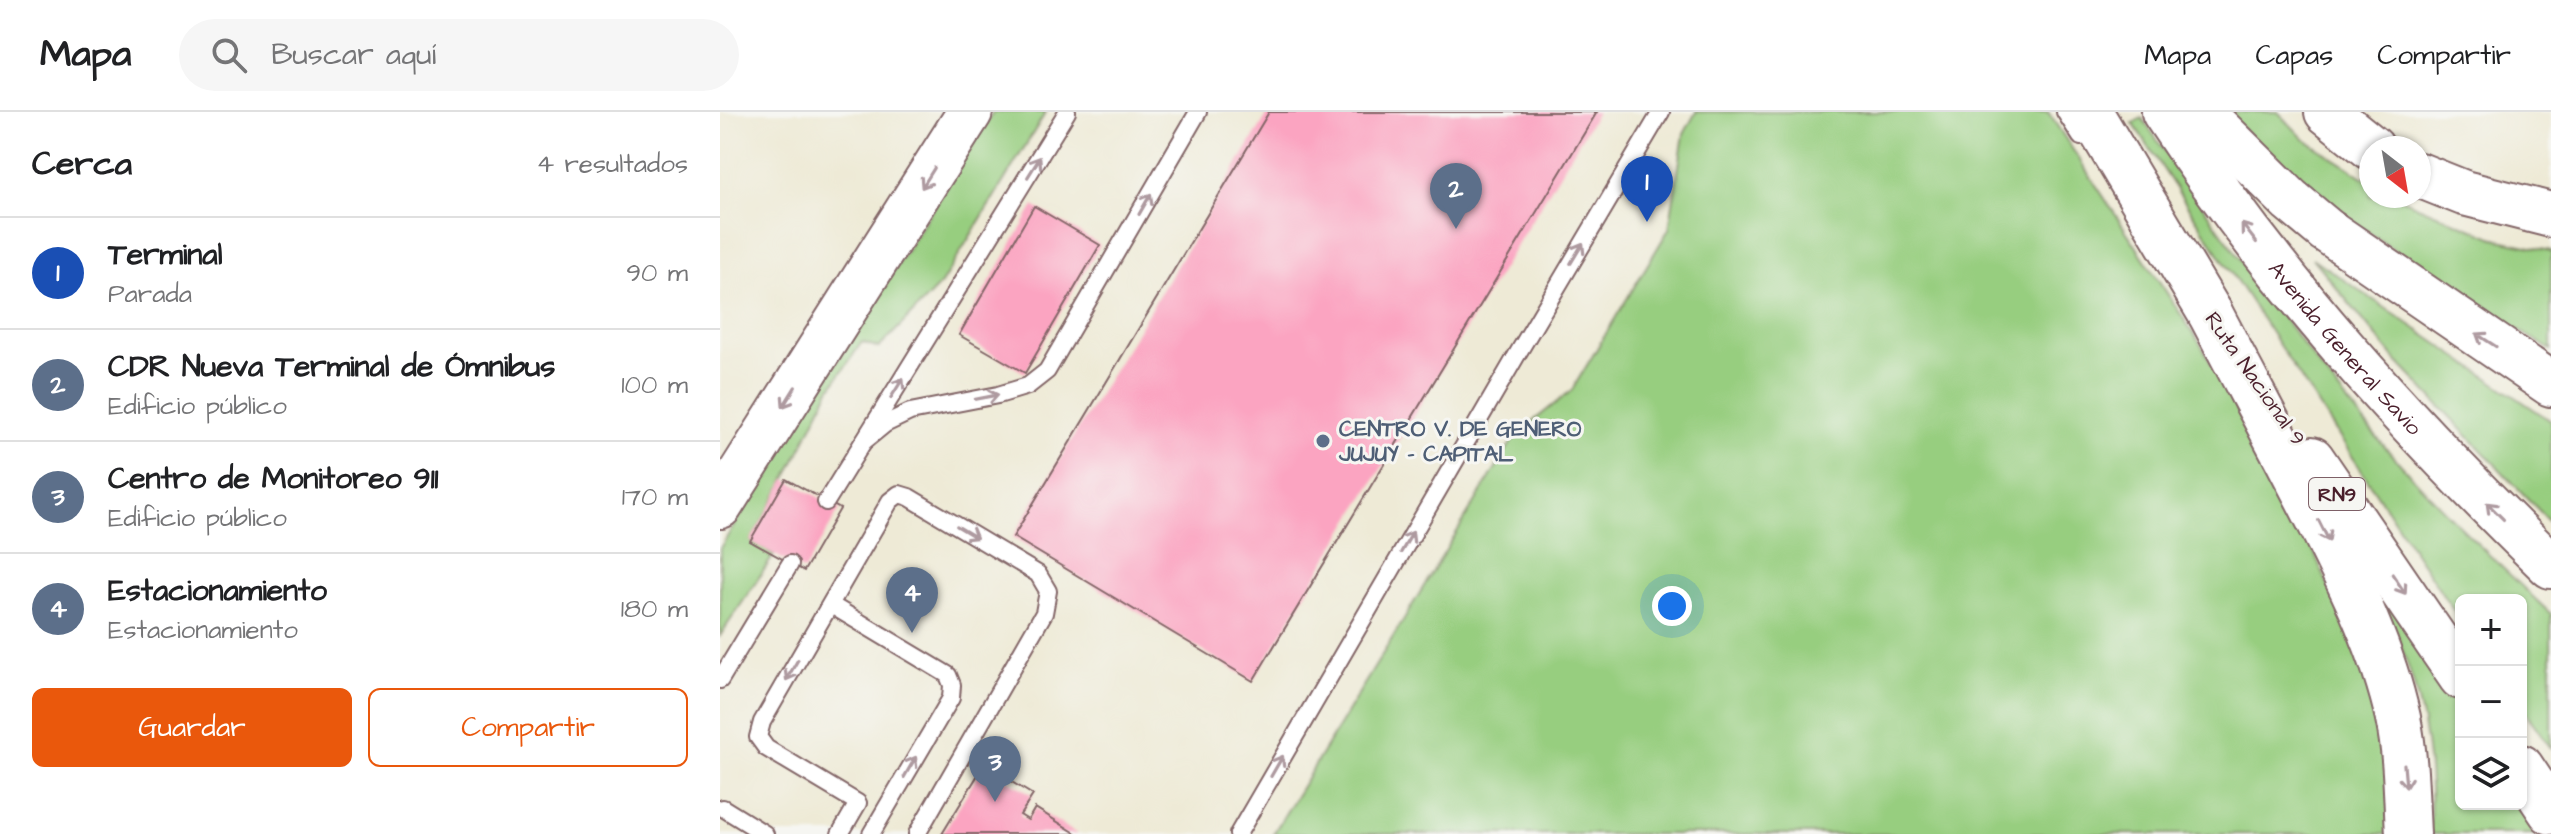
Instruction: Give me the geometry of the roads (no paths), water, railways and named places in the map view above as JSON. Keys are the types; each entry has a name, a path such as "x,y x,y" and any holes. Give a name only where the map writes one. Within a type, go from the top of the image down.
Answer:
{"main road":[{"path":"720,506 970,112"},
{"name":"Avenida General Savio","path":"2164,112 2248,233 2347,353 2495,512 2551,566"},
{"path":"2201,112 2290,200 2326,230 2551,384"},
{"path":"2327,112 2359,138"},
{"name":"Ruta Nacional 9","path":"2090,131 2210,313 2455,668"},
{"path":"2431,180 2464,193 2551,215"},
{"path":"2210,313 2304,492 2367,622 2398,720 2408,834"},
{"path":"2527,776 2551,812"}],"lane":[{"path":"826,502 1067,112"},
{"path":"863,442 885,424 910,412 998,395 1028,386 1047,371 1198,112"},
{"path":"1238,834 1661,112"},
{"path":"2065,112 2090,131"},
{"path":"2139,227 2210,313"},
{"path":"840,834 858,803 766,748 758,737 762,722 890,501 899,494 1038,574 1048,591 1044,613 917,834"},
{"path":"720,680 790,564"},
{"path":"831,605 948,675 952,685 951,698 871,834"},
{"path":"723,808 765,834"}],"place":[{"name":"Terminal","path":"1647,222"},
{"name":"CDR Nueva Terminal de Ómnibus","path":"1456,229"},
{"name":"CENTRO V. DE GENERO JUJUY - CAPITAL","path":"1323,441"},
{"name":"Estacionamiento","path":"912,633"},
{"name":"Centro de Monitoreo 911","path":"995,802"}]}
